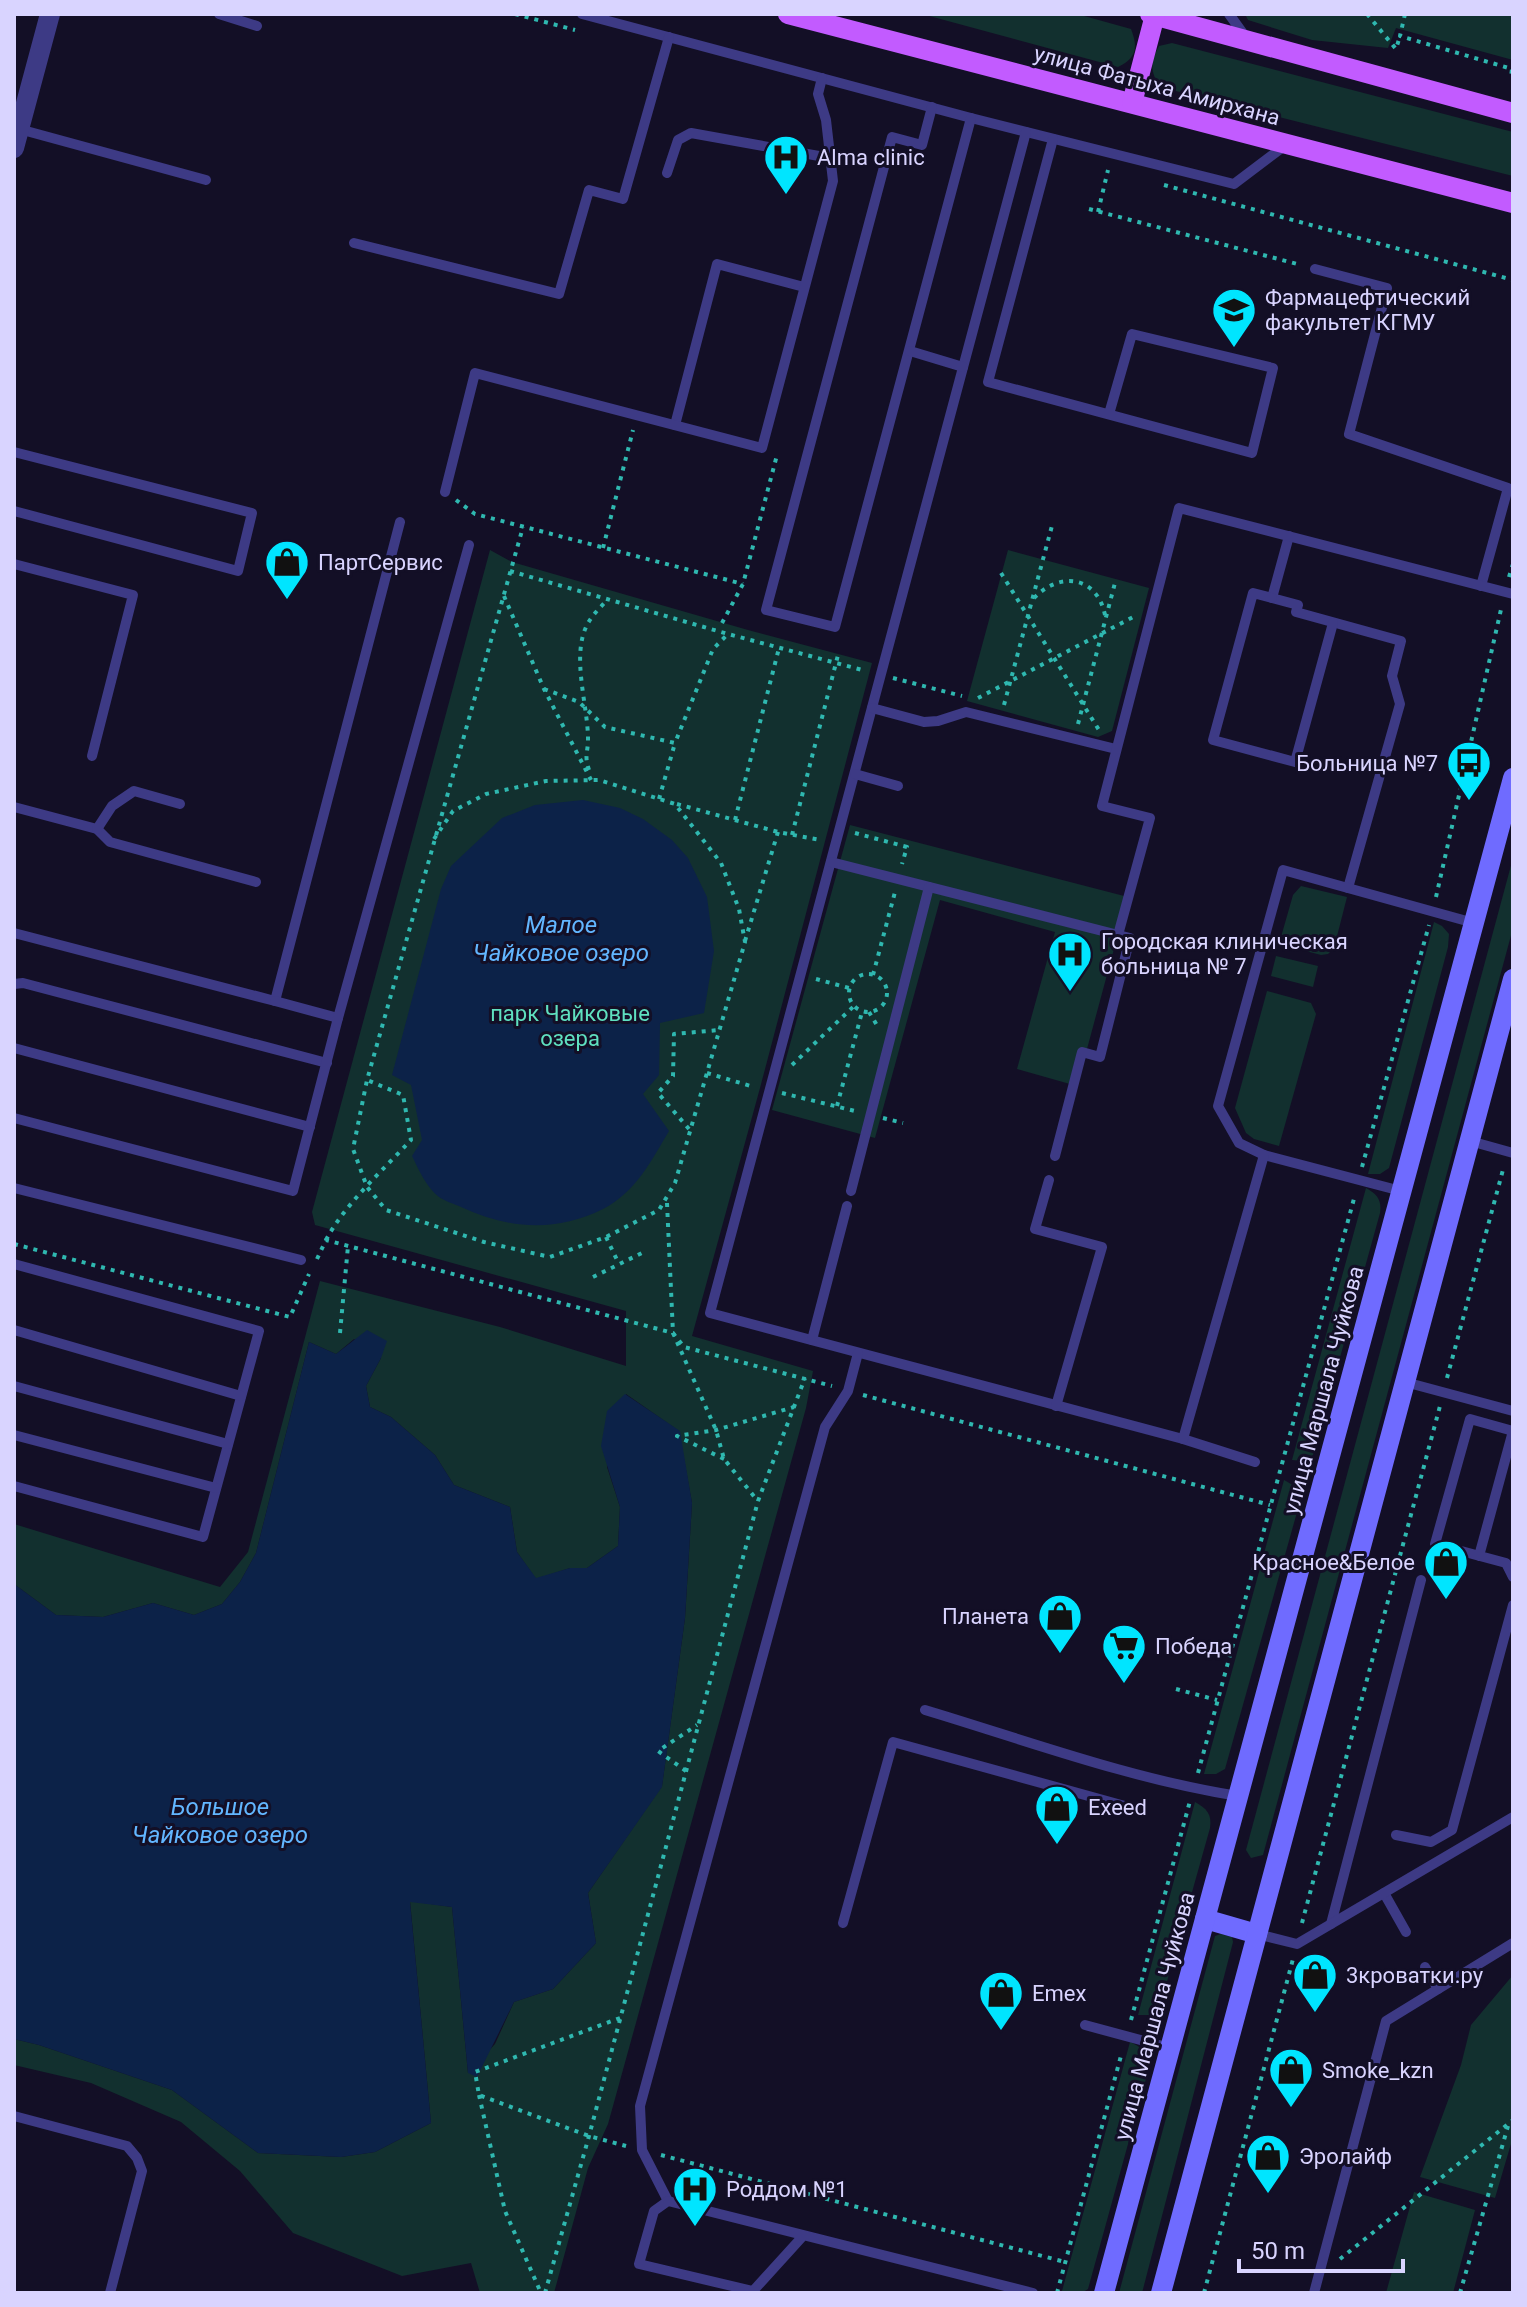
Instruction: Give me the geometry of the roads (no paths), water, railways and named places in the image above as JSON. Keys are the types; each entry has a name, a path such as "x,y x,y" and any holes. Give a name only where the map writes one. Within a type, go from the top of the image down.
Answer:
{"main road":[{"name":"улица Фатыха Амирхана","path":"788,14 1513,203"},
{"path":"1132,103 1152,15 1513,113"},
{"name":"улица Маршала Чуйкова","path":"1104,2293 1513,778"},
{"path":"1161,2293 1513,979"},
{"path":"1205,1919 1257,1934"}],"street":[{"path":"16,138 46,15"}],"lane":[{"path":"219,14 257,26"},
{"path":"582,14 971,118 1234,184 1287,144"},
{"path":"1229,14 1248,41"},
{"path":"354,243 559,294 589,190 623,199 669,37"},
{"path":"445,492 475,373 762,448 833,181 826,120 818,94 822,78"},
{"path":"932,107 922,145 892,137 766,610 835,627 971,118"},
{"path":"1026,132 710,1313 1183,1439 1255,1462"},
{"path":"667,173 678,140 691,133 830,158"},
{"path":"16,138 206,180"},
{"path":"1053,139 988,382 1252,453 1273,368 1132,334 1109,414"},
{"path":"675,425 717,264 804,287"},
{"path":"1315,269 1387,288 1349,434 1508,488 1481,586"},
{"path":"910,351 963,367"},
{"path":"14,452 252,513 238,571 14,511"},
{"path":"1118,935 1150,818 1102,806 1179,508 1509,593"},
{"path":"275,1001 400,522"},
{"path":"1272,598 1289,536"},
{"path":"14,1118 293,1191 469,545"},
{"path":"14,564 133,595 92,756"},
{"path":"1333,623 1295,762 1213,740 1253,593 1298,605 1296,612 1401,641 1392,676 1400,704 1348,888"},
{"path":"872,708 924,722 966,712 1116,749"},
{"path":"855,774 898,786"},
{"path":"97,829 112,806 134,791 180,804"},
{"path":"14,807 97,829 110,842 256,882"},
{"path":"831,862 1130,938 1100,1057 1082,1052 1055,1156"},
{"path":"1401,1191 1264,1155 1239,1143 1218,1106 1283,870 1474,923"},
{"path":"851,1191 929,887"},
{"path":"14,933 338,1018"},
{"path":"14,984 23,983 327,1063"},
{"path":"14,1048 310,1127"},
{"path":"1470,1141 1510,1152"},
{"path":"1183,1439 1264,1155"},
{"path":"1049,1180 1035,1229 1102,1247 1056,1406"},
{"path":"14,1188 301,1260"},
{"path":"812,1340 847,1206"},
{"path":"14,1264 259,1331 203,1537 14,1486"},
{"path":"14,1330 241,1396"},
{"path":"858,1353 848,1391 825,1427 640,2106 642,2150 668,2201 1033,2293"},
{"path":"1405,1382 1513,1411"},
{"path":"14,1386 228,1444"},
{"path":"1479,1556 1513,1431 1470,1419 1435,1544 1479,1556 1509,1561 1513,1577"},
{"path":"14,1435 216,1488"},
{"path":"1331,1924 1421,1580"},
{"path":"1396,1835 1431,1842 1452,1830 1513,1605"},
{"path":"925,1710 1194,1790 1238,1796"},
{"path":"843,1923 893,1742 1143,1811"},
{"path":"1257,1934 1297,1944 1513,1817"},
{"path":"1384,1893 1406,1932"},
{"path":"1314,2293 1386,2021 1513,1943"},
{"path":"1425,1967 1438,1989"},
{"path":"1085,2025 1170,2048"},
{"path":"14,2116 127,2146 137,2158 142,2171 110,2293"},
{"path":"668,2201 654,2211 639,2264 753,2291 803,2236"}],"water":[{"name":"Малое Чайковое озеро","path":"583,800 620,808 643,819 672,840 688,858 707,897 714,951 704,1013 660,1023 659,1075 643,1094 669,1131 634,1185 615,1202 585,1217 549,1225 514,1224 450,1202 430,1188 412,1156 422,1140 411,1085 392,1075 441,889 451,866 502,818 535,805"},
{"name":"Большое Чайковое озеро","path":"367,1330 387,1341 366,1386 370,1407 391,1417 435,1455 454,1485 510,1507 517,1552 536,1578 570,1568 587,1568 618,1546 620,1507 601,1446 607,1411 625,1394 680,1431 692,1503 685,1618 662,1787 588,1893 596,1943 553,1989 514,2002 477,2077 468,2073 452,1907 410,1902 431,2123 375,2152 341,2157 258,2153 172,2090 14,2039 14,1584 56,1615 103,1617 153,1603 194,1615 222,1604 240,1582 256,1553 309,1342 336,1354"}],"place":[{"name":"Alma clinic","path":"786,196"},
{"name":"Фармацефтический факультет КГМУ","path":"1234,349"},
{"name":"ПартСервис","path":"287,601"},
{"name":"Больница №7","path":"1469,802"},
{"name":"Городская клиническая больница № 7","path":"1070,993"},
{"name":"Красное&Белое","path":"1446,1601"},
{"name":"Планета","path":"1060,1655"},
{"name":"Победа","path":"1124,1685"},
{"name":"Exeed","path":"1057,1846"},
{"name":"3кроватки.ру","path":"1315,2014"},
{"name":"Emex","path":"1001,2032"},
{"name":"Smoke_kzn","path":"1291,2109"},
{"name":"Эролайф","path":"1268,2195"},
{"name":"Роддом №1","path":"695,2228"}],"park label":[{"name":"парк Чайковые озера","path":"570,1026"}]}
